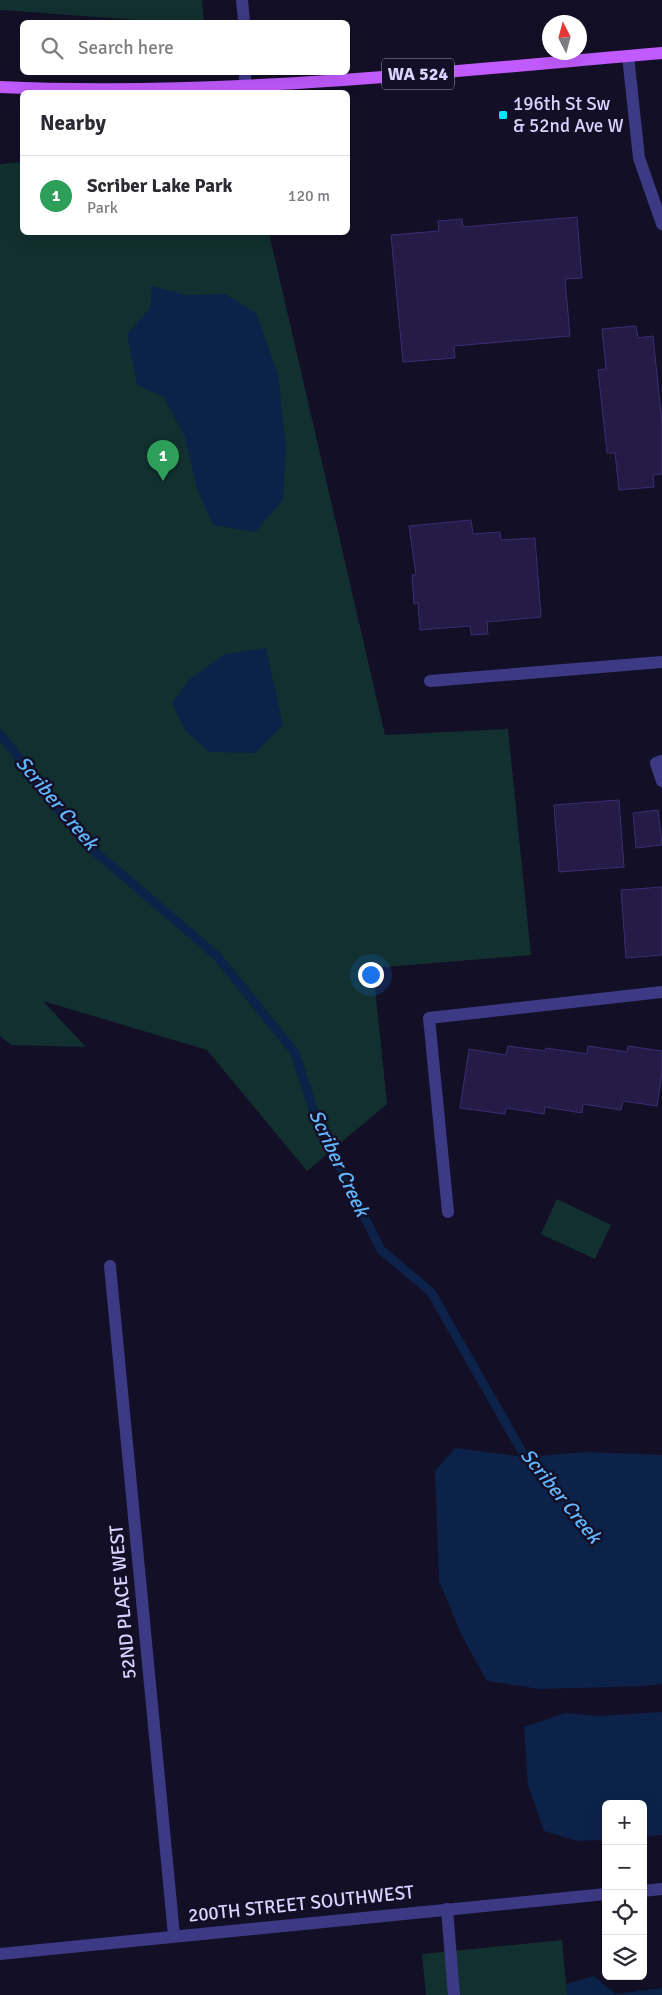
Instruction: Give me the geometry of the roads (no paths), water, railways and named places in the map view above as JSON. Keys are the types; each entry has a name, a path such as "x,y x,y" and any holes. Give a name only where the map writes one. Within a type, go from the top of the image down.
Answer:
{"main road":[{"name":"WA 524","path":"0,86 192,88 245,86 662,53"}],"street":[{"path":"242,0 244,20"},
{"path":"628,56 638,158 662,224"},
{"path":"245,75 245,86"},
{"path":"430,681 662,662"},
{"path":"662,761 656,763 662,781"},
{"path":"448,1212 429,1018 662,992"},
{"name":"52ND PLACE WEST","path":"110,1266 174,1935"},
{"path":"647,1891 662,1889"},
{"name":"200TH STREET SOUTHWEST","path":"0,1954 174,1935 602,1894"},
{"path":"447,1909 454,1995"}],"water":[{"path":"152,286 186,295 225,294 256,313 278,374 286,448 283,500 255,532 213,525 197,489 185,437 164,397 137,385 127,334 150,308"},
{"path":"266,648 283,725 255,753 209,752 184,729 172,703 189,680 225,654"},
{"path":"455,1448 525,1457 586,1452 662,1455 662,1684 540,1689 487,1681 463,1638 439,1581 435,1471"},
{"path":"662,1712 662,1835 647,1837 647,1800 602,1800 602,1840 577,1841 544,1831 528,1785 524,1727 565,1713 598,1716"},
{"path":"594,1976 616,1994 662,1988 662,1995 567,1995 566,1984"}],"waterway":[{"name":"Scriber Creek","path":"0,734 85,843 217,956 295,1053 317,1121 381,1250 431,1292 525,1457 532,1465"}],"place":[{"name":"196th St Sw & 52nd Ave W","path":"503,115"},
{"name":"Scriber Lake Park","path":"163,481"}]}
